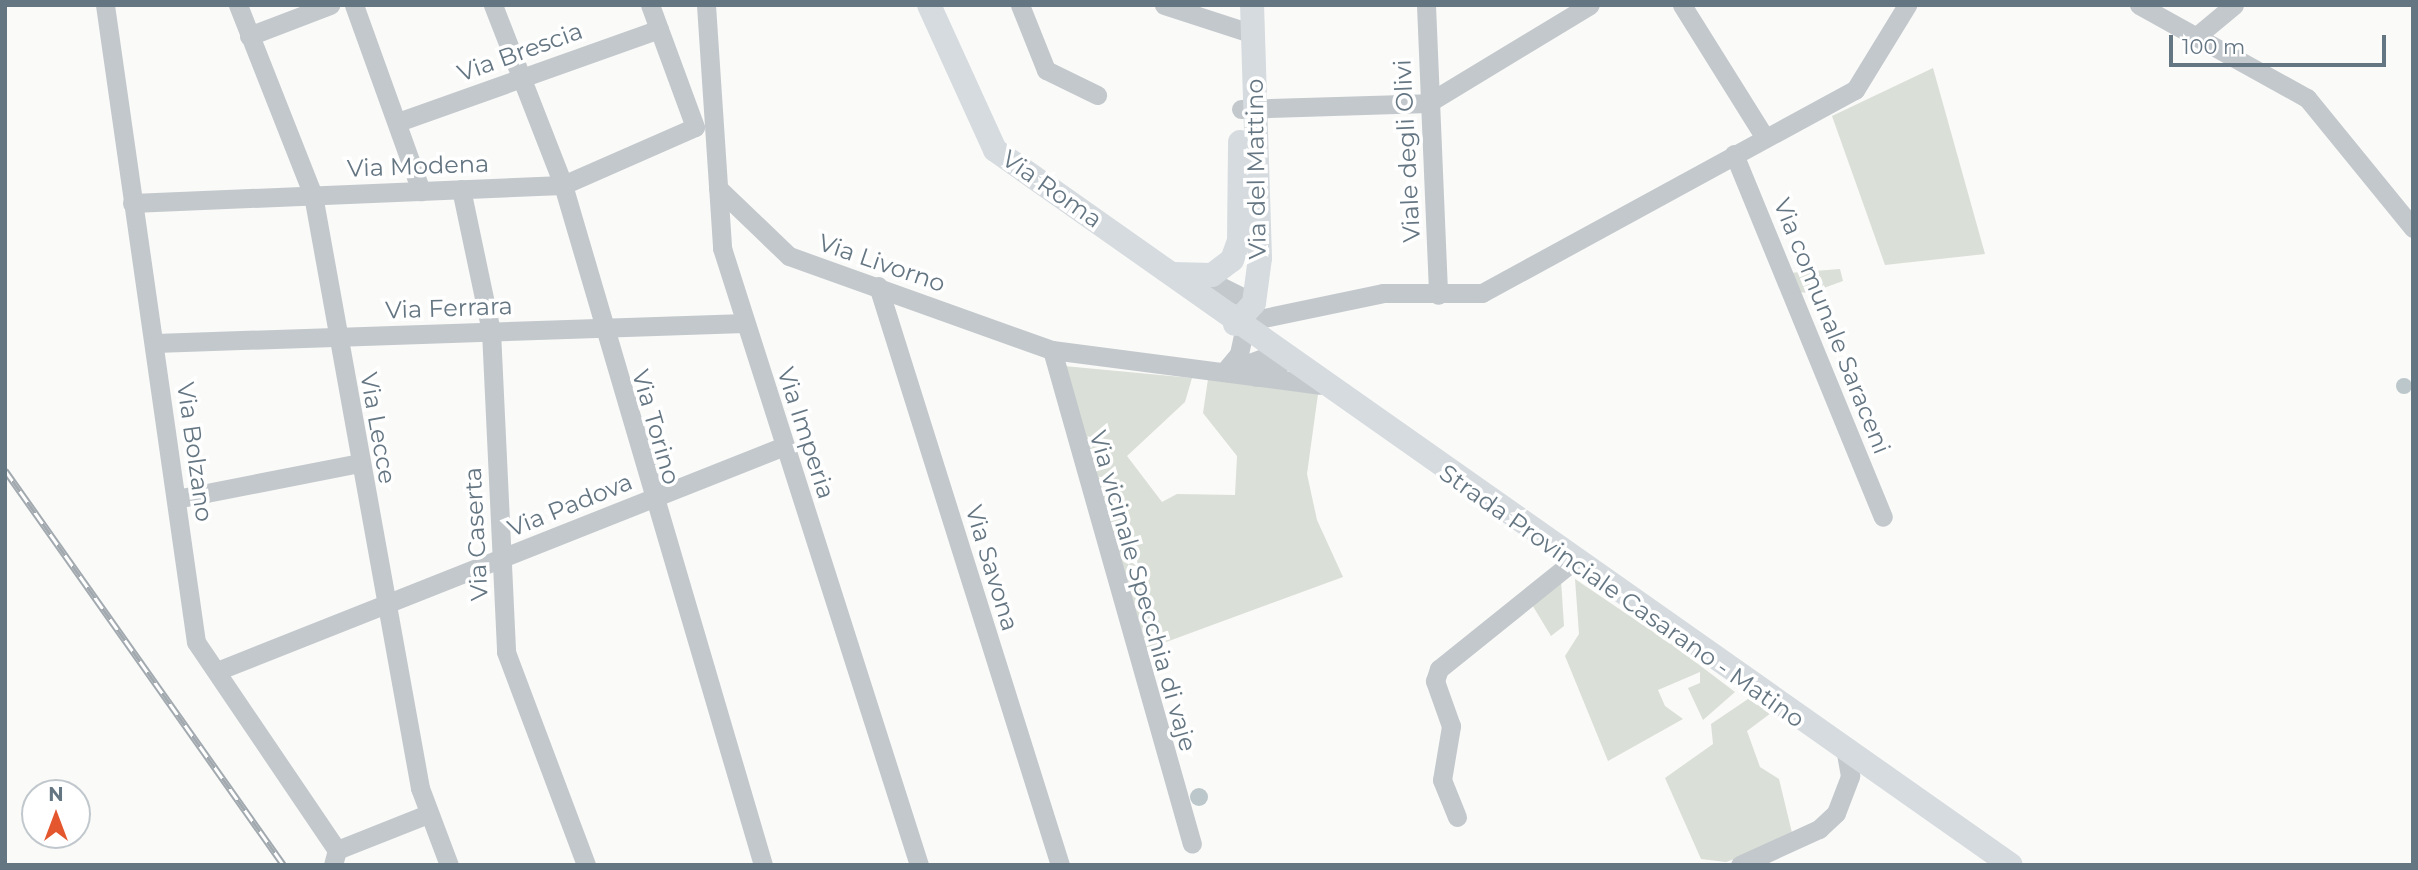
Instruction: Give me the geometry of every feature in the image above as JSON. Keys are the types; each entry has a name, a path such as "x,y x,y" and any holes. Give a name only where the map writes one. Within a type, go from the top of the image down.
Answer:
{"main road":[{"name":"Via Roma","path":"929,5 995,150 1172,274 1239,328"},
{"name":"Via del Mattino","path":"1238,5 1246,34"},
{"name":"Via del Mattino","path":"1252,5 1246,34 1248,109 1260,258 1254,303"},
{"name":"Via del Mattino","path":"1200,276 1222,270 1239,241 1248,109"},
{"path":"1172,274 1200,276"},
{"path":"1239,328 1254,303"},
{"name":"Strada Provinciale Casarano - Matino","path":"1239,328 1846,754 2011,865"}],"street":[{"name":"Via Bolzano","path":"105,5 196,642 335,857"},
{"name":"Via Lecce","path":"238,5 313,195 359,463 428,814 449,865"},
{"path":"249,36 330,5"},
{"path":"354,5 421,191"},
{"name":"Via Torino","path":"493,5 563,185 651,499 763,865"},
{"path":"650,5 659,29"},
{"name":"Via Imperia","path":"706,5 722,248 919,865"},
{"path":"1020,5 1046,70 1097,95"},
{"path":"1164,5 1246,34"},
{"name":"Viale degli Olivi","path":"1426,5 1438,295"},
{"path":"1248,109 1428,103 1590,5"},
{"path":"1682,5 1765,138"},
{"path":"1224,373 1239,354 1239,328 1383,293 1482,293 1855,90 1907,5"},
{"path":"2139,5 2198,35 2307,98 2413,228"},
{"path":"2198,35 2234,5"},
{"name":"Via Modena","path":"132,203 563,185 695,127 659,29"},
{"name":"Via Brescia","path":"398,122 659,29"},
{"name":"Via comunale Saraceni","path":"1734,154 1883,517"},
{"name":"Via Livorno","path":"718,188 789,256 1052,350 1320,385"},
{"name":"Via Caserta","path":"461,189 491,331 506,652 586,865"},
{"path":"1200,276 1254,303"},
{"name":"Via Savona","path":"878,286 1060,865"},
{"name":"Via Ferrara","path":"155,343 745,323"},
{"name":"Via vicinale Specchia di vaje","path":"1052,350 1192,844"},
{"path":"1224,373 1277,354 1278,367 1256,377"},
{"name":"Via Padova","path":"216,671 785,446"},
{"path":"176,499 359,463"},
{"path":"1457,817 1442,780 1451,726 1435,681 1439,669 1572,562"},
{"path":"1740,865 1819,829 1836,813 1850,776 1846,754"},
{"path":"335,857 428,814"}],"shaded area":[{"path":"1933,68 1985,254 1885,265 1832,116"},
{"path":"1840,269 1843,281 1810,293 1797,292 1789,273"},
{"path":"1064,366 1192,378 1185,402 1127,456 1162,502 1177,494 1235,495 1237,456 1203,413 1208,379 1318,394 1307,474 1317,520 1343,577 1139,652"},
{"path":"2404,378 2410,380 2410,392 2404,394 2398,392 2396,386 2398,380"},
{"path":"1575,579 1677,648 1735,692 1703,720 1688,688 1700,683 1700,672 1658,690 1665,706 1683,719 1608,761 1565,656 1579,634"},
{"path":"1561,580 1564,626 1551,636 1531,603"},
{"path":"1748,699 1771,713 1747,731 1760,767 1779,779 1793,837 1726,862 1701,859 1665,778 1713,744 1711,724"},
{"path":"1199,788 1205,791 1208,797 1205,803 1199,806 1193,803 1190,797 1193,791"}],"railway":[{"path":"5,470 284,865"}]}
